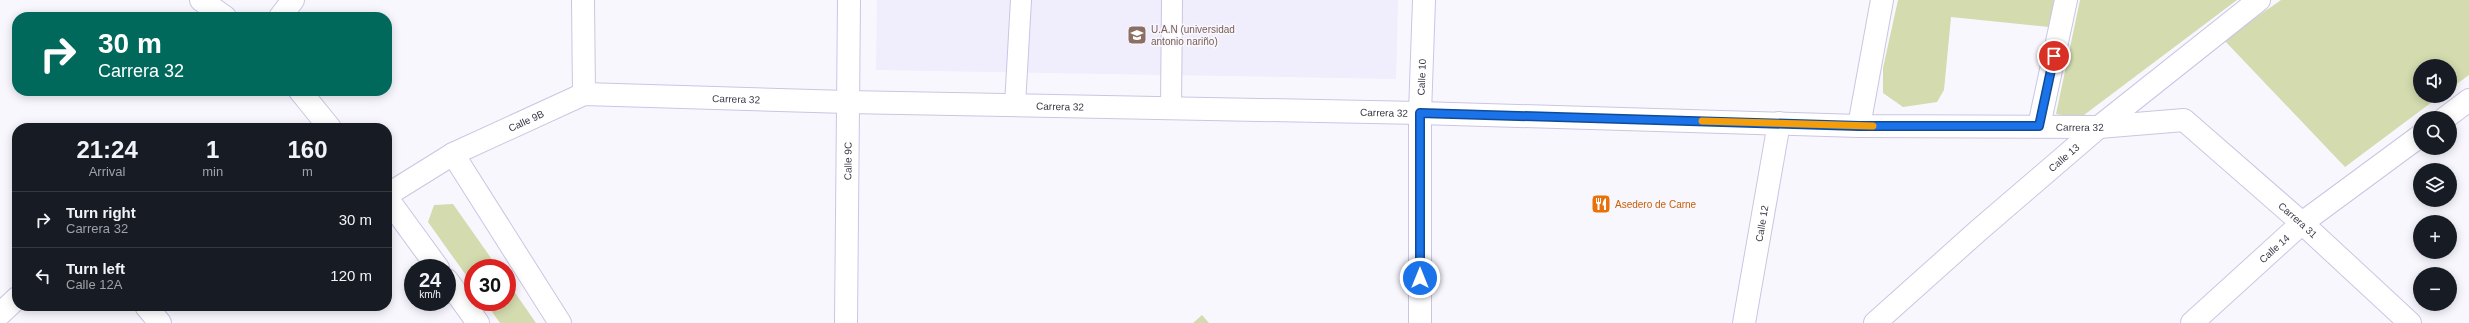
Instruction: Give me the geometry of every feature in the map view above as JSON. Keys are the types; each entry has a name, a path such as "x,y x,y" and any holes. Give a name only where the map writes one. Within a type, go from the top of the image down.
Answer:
{"street":[{"path":"201,0 218,12"},
{"path":"284,12 293,0"},
{"path":"583,0 584,94"},
{"name":"Calle 9C","path":"846,323 849,0"},
{"name":"Calle 10","path":"1420,323 1420,113 1424,0"},
{"path":"1859,126 1882,0"},
{"path":"2039,126 2066,0"},
{"name":"Calle 13","path":"1875,323 1979,230 2099,127 2259,0"},
{"name":"Carrera 32","path":"584,94 847,102 1420,113 1859,126 2099,127 2184,120"},
{"name":"Calle 9B","path":"392,194 452,154 584,94"},
{"path":"304,96 326,123"},
{"path":"2454,111 2469,100"},
{"name":"Carrera 31","path":"2184,120 2302,223 2410,323"},
{"name":"Calle 12","path":"1744,323 1779,123"},
{"name":"Calle 14","path":"2192,323 2302,223 2413,141"},
{"path":"452,154 560,323"},
{"path":"392,204 432,259"},
{"path":"456,292 478,323"},
{"path":"0,314 12,303"},
{"path":"150,311 160,323"}],"lane":[{"path":"1015,105 1022,0"},
{"path":"1171,108 1172,0"}],"shaded area":[{"name":"U.A.N (universidad antonio nariño)","path":"877,0 1398,0 1396,79 876,70"}],"green space":[{"path":"1898,0 2054,0 2049,27 1951,17 1944,90 1937,102 1903,107 1883,93 1883,68"},
{"path":"2080,0 2237,0 2080,118 2056,114"},
{"path":"2281,0 2469,0 2469,75 2457,84 2457,59 2413,59 2413,103 2431,103 2420,111 2413,111 2413,116 2345,167 2224,40"},
{"path":"453,204 492,259 464,259 464,272 456,259 454,259 428,222 434,205"},
{"path":"516,294 536,323 500,323 491,311 516,311"},
{"path":"1202,315 1209,323 1193,323"}],"slow traffic":[{"path":"1702,121 1873,126"}],"place":[{"name":"U.A.N (universidad antonio nariño)","path":"1137,35"},
{"name":"Asedero de Carne","path":"1601,204"}],"route":[{"path":"1420,278 1420,113 1859,126 2039,126 2054,56"}]}
